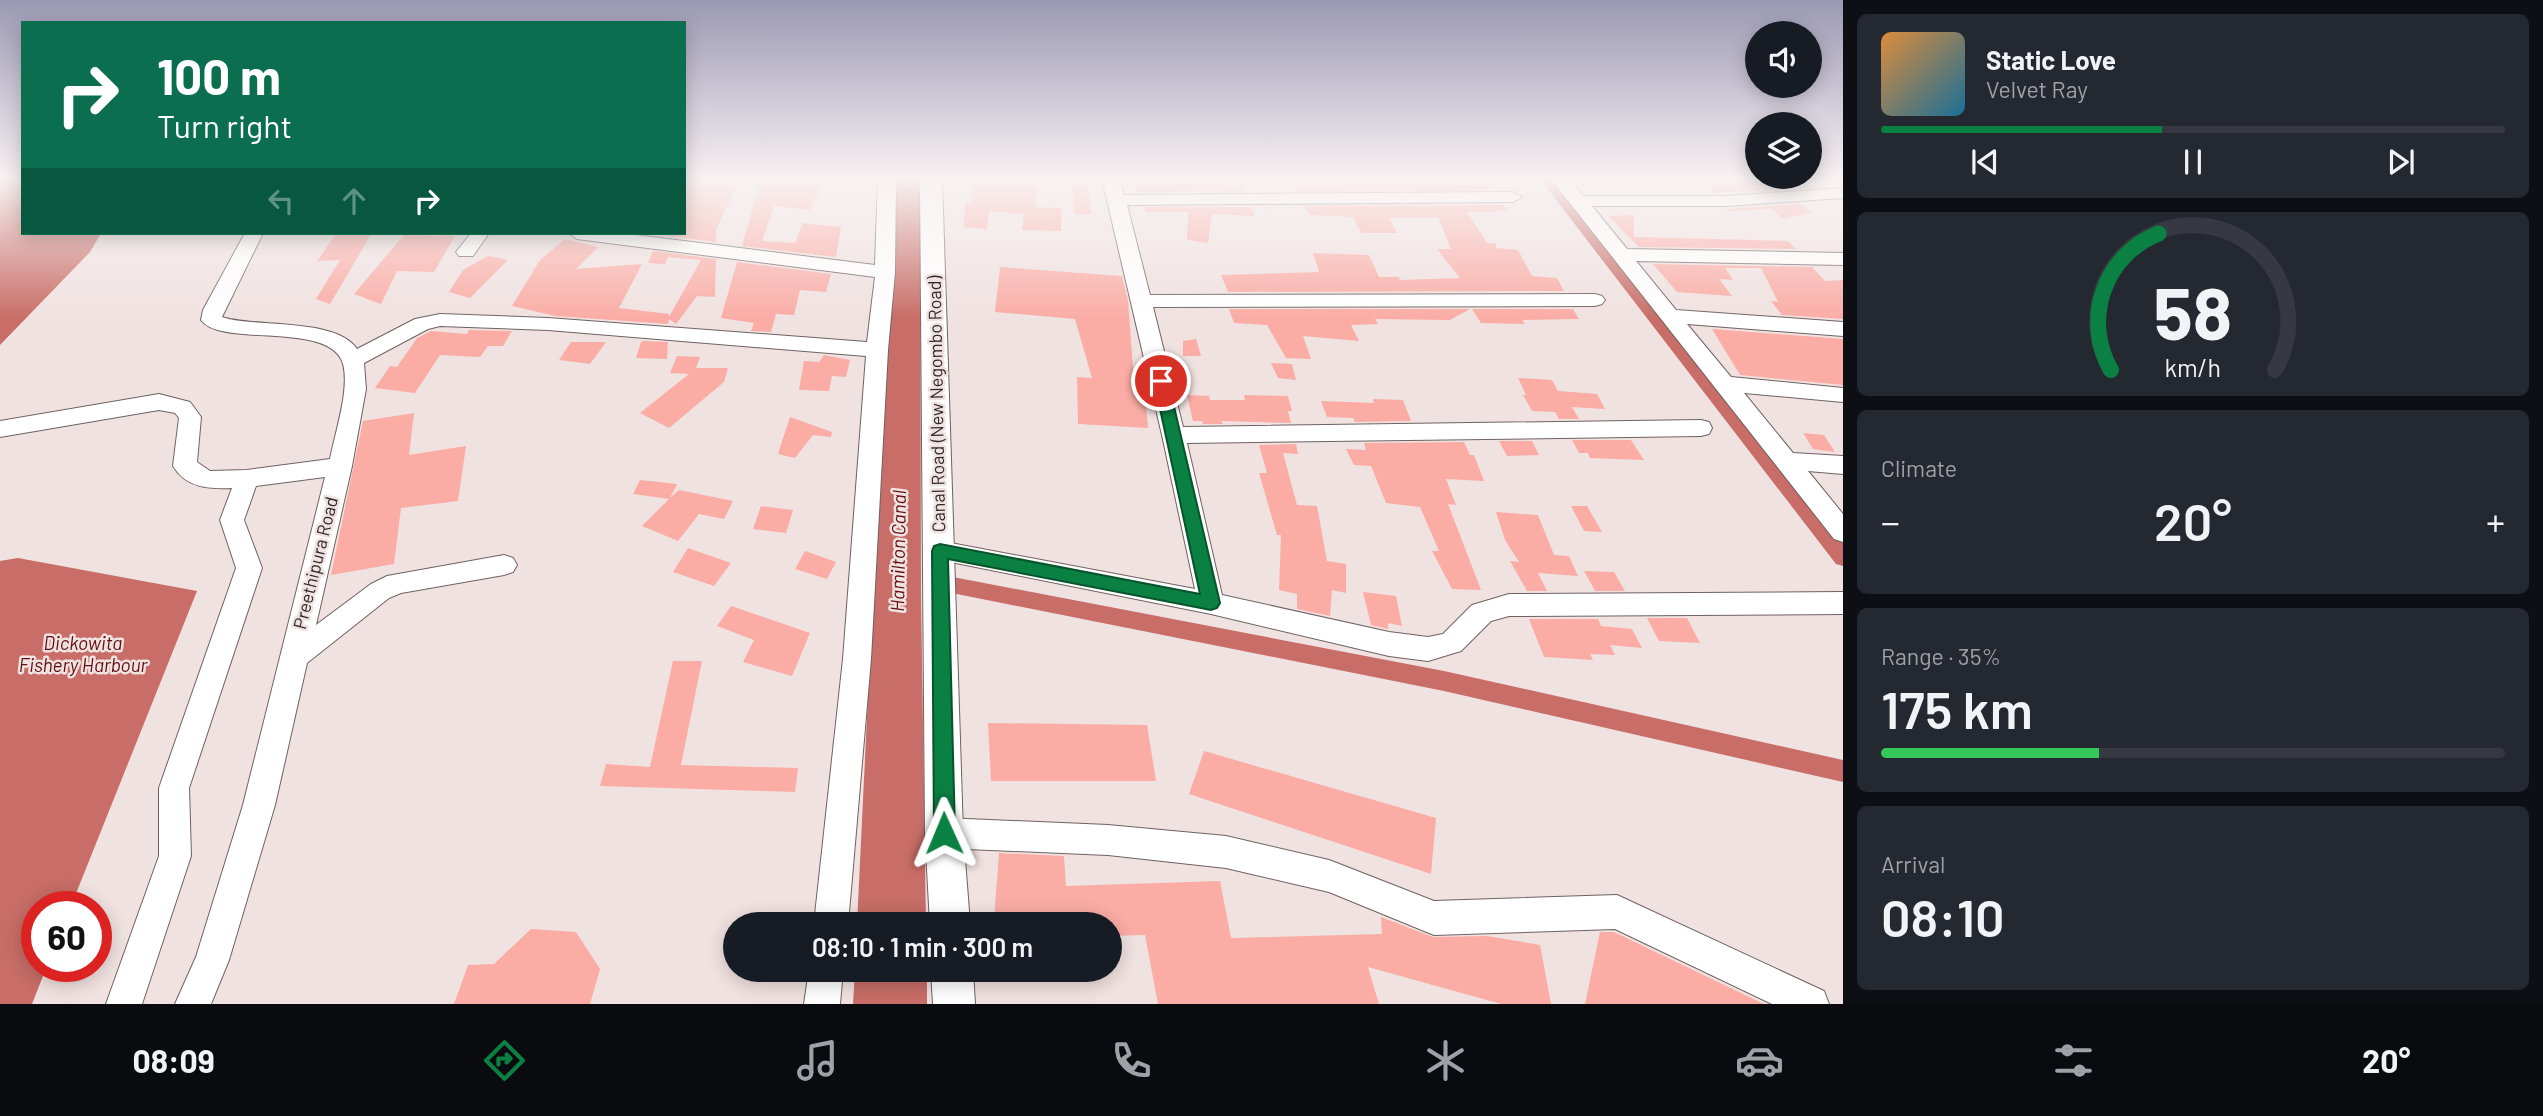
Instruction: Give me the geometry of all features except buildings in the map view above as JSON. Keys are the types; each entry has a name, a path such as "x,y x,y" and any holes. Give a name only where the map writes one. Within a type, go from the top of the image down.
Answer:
{"main road":[{"name":"Canal Road (New Negombo Road)","path":"933,226 944,833 949,912"},
{"path":"953,982 954,1004"}],"street":[{"path":"832,912 857,659 886,226"},
{"path":"1123,226 1174,435 1211,603"},
{"path":"1599,226 1843,532"},
{"path":"253,235 213,310 211,320 222,325 295,331 321,337 346,349 353,360 422,324 439,320 548,324 877,350"},
{"path":"467,252 479,235"},
{"path":"593,235 885,272"},
{"path":"1623,255 1843,259"},
{"path":"1141,301 1595,300"},
{"path":"1671,316 1843,329"},
{"name":"Preethipura Road","path":"193,1004 212,960 259,805 341,466 355,389 353,360"},
{"path":"1723,384 1843,395"},
{"path":"0,429 159,402 181,407 190,417 185,466 206,480 247,479 341,466"},
{"path":"1174,435 1700,428"},
{"path":"1787,461 1843,466"},
{"path":"124,1004 175,856 174,788 249,568 232,520 247,479"},
{"path":"940,557 1211,603 1389,644 1428,649 1451,643 1482,613 1509,605 1843,603"},
{"path":"293,658 380,591 396,583 504,565"},
{"path":"944,833 1108,840 1226,852 1329,876 1434,918 1617,912 1811,1004"},
{"path":"822,1004 825,982"}],"water":[{"path":"0,226 21,226 21,235 100,235 90,252 0,345"},
{"name":"Hamilton Canal","path":"891,226 920,226 921,595 926,912 858,912"},
{"name":"Dickowita Fishery Harbour","path":"18,558 197,591 77,891 21,891 21,982 41,982 32,1004 0,1004 0,561"},
{"path":"854,982 927,982 927,1004 853,1004"}],"waterway":[{"path":"1584,226 1843,558"},
{"path":"932,581 1444,681 1843,771"}],"route":[{"path":"944,833 940,551 1211,603 1161,381"}]}
